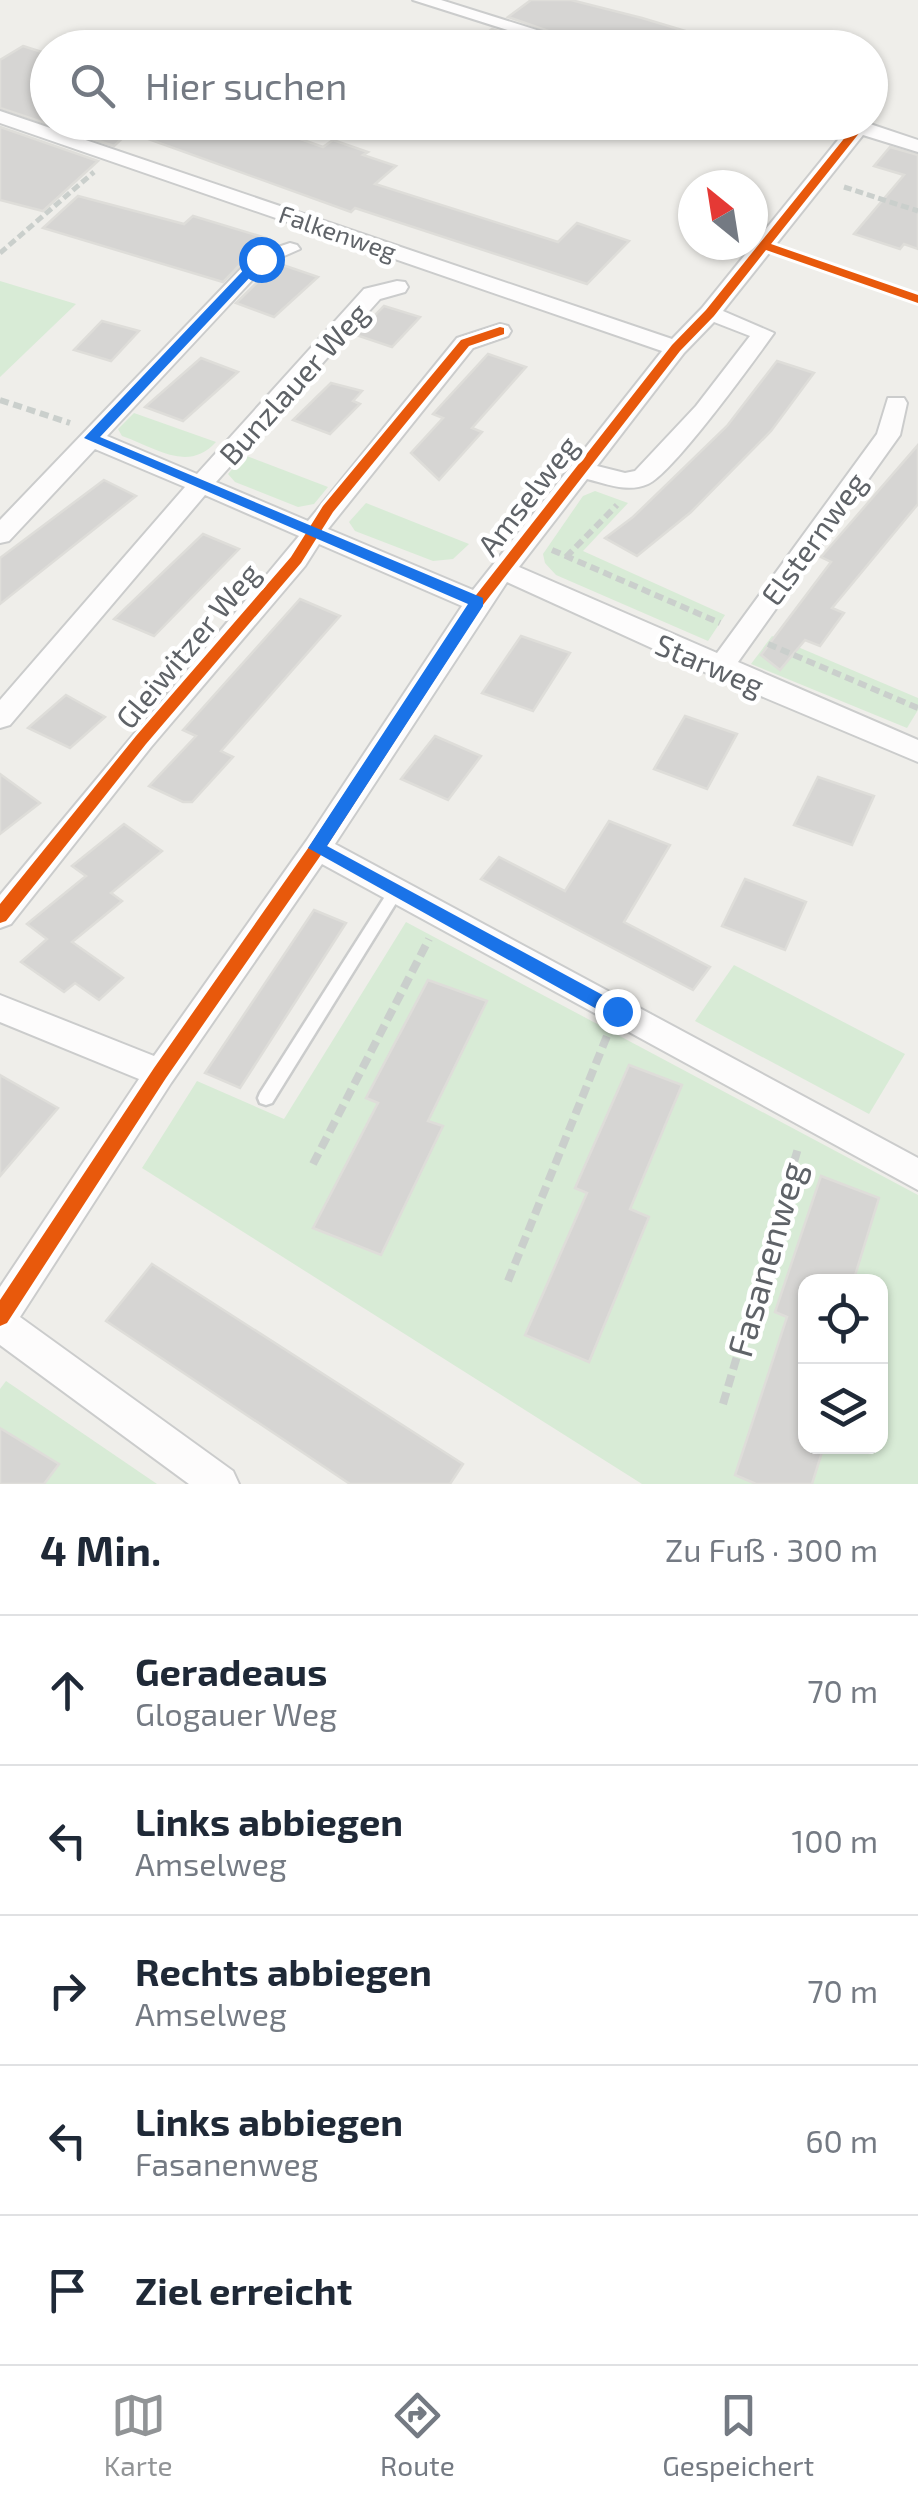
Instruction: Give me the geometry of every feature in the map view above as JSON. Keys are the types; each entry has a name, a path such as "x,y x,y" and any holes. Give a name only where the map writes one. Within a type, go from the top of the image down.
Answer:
{"street":[{"path":"422,0 524,30"},
{"name":"Falkenweg","path":"0,117 30,127"},
{"name":"Amselweg","path":"888,137 918,146"},
{"name":"Falkenweg","path":"67,140 676,348"},
{"name":"Amselweg","path":"768,242 819,179 842,140"},
{"path":"0,536 261,259 290,249"},
{"name":"Amselweg","path":"0,1316 160,1073 317,848 478,602 676,348 754,260"},
{"name":"Bunzlauer Weg","path":"0,718 275,398 372,294 397,287"},
{"path":"582,470 625,480 643,478 704,412 763,334 710,313"},
{"name":"Gleiwitzer Weg","path":"0,916 141,740 296,560 328,508 465,343 500,331"},
{"name":"Elsternweg","path":"720,668 888,435 896,403"},
{"name":"Amselweg","path":"91,438 478,602"},
{"name":"Starweg","path":"504,571 918,752"},
{"name":"Fasanenweg","path":"317,848 918,1175"},
{"path":"0,1008 160,1073"},
{"path":"0,1324 220,1484"}],"lane":[{"path":"266,1098 396,891"}],"path":[{"path":"0,253 114,156"},
{"path":"819,179 918,211"},
{"path":"768,247 918,299"},
{"path":"0,400 78,426 91,438"},
{"path":"538,587 643,478"},
{"path":"314,1164 441,916"},
{"path":"508,1281 617,1011"}],"green space":[{"path":"0,281 76,304 0,377"},
{"path":"134,413 216,442 194,456 159,451 122,436 118,429"},
{"path":"244,455 328,487 314,504 298,507 235,482 228,474"},
{"path":"595,491 628,503 583,551 725,615 708,641 556,575 545,563 543,554 583,496"},
{"path":"366,503 469,544 453,559 433,561 355,531 349,522"},
{"path":"772,636 918,698 918,710 907,728 751,664"},
{"path":"406,922 918,1195 918,1484 642,1484 142,1168 197,1081 284,1119"},
{"path":"734,965 905,1054 869,1114 695,1021"},
{"path":"6,1381 157,1484 0,1484 0,1389"}],"building":[{"path":"531,0 571,0 682,30 545,30 508,17"},
{"path":"23,46 30,48 30,118 0,108 0,60"},
{"path":"0,127 98,161 43,211 0,200"},
{"path":"96,140 120,140 114,146"},
{"path":"151,140 303,140 323,147 333,140 396,166 375,184 558,242 577,223 629,241 587,284 355,208 351,212"},
{"path":"890,147 918,155 918,249 904,244 900,249 854,234 904,175 874,166"},
{"path":"78,196 184,224 193,216 266,238 223,282 43,228"},
{"path":"277,263 318,277 274,317 236,303"},
{"path":"384,306 420,317 392,347 356,335"},
{"path":"102,321 139,331 111,361 74,350"},
{"path":"488,354 526,367 472,428 482,432 439,480 411,453 443,418 433,414"},
{"path":"201,358 238,372 183,421 145,407"},
{"path":"777,361 814,373 771,431 691,512 637,556 605,538 633,517 727,426"},
{"path":"331,383 362,391 353,401 360,404 330,434 293,420"},
{"path":"918,445 918,504 832,608 844,613 820,646 805,640 780,670 761,655 831,562 821,557"},
{"path":"104,480 136,496 0,604 0,558"},
{"path":"203,534 239,549 154,636 114,619"},
{"path":"300,599 340,616 221,751 233,757 192,802 183,802 149,786 196,736 183,730"},
{"path":"521,636 570,653 533,711 482,693"},
{"path":"66,695 105,717 70,748 28,728"},
{"path":"685,716 737,734 707,789 654,769"},
{"path":"435,736 481,756 448,800 401,779"},
{"path":"0,774 40,803 0,834"},
{"path":"818,777 874,796 852,845 794,825"},
{"path":"609,821 670,845 624,922 710,967 693,990 481,879 499,857 565,891"},
{"path":"124,824 162,851 111,893 122,901 72,942 123,978 99,1000 75,983 64,992 21,962 47,939 27,924 86,876 72,866"},
{"path":"745,879 806,902 785,950 722,926"},
{"path":"314,910 346,923 240,1088 205,1073"},
{"path":"428,980 487,1001 428,1121 443,1126 381,1255 313,1228 378,1103 366,1098"},
{"path":"629,1065 682,1085 630,1209 649,1217 589,1362 525,1335 587,1193 575,1188"},
{"path":"0,1075 58,1108 0,1176"},
{"path":"821,1176 879,1198 855,1274 798,1274 798,1454 821,1454 812,1484 756,1484 735,1475 787,1317 775,1312"},
{"path":"152,1264 463,1464 450,1484 350,1484 106,1321"},
{"path":"0,1428 59,1464 44,1484 0,1484"}],"cycle path":[{"path":"0,1317 478,602 676,348 710,313 849,140"},
{"path":"768,247 918,299"},
{"path":"0,916 141,740 296,560 328,509 465,343 500,331"}],"route":[{"path":"261,259 91,438 478,602 317,848 617,1011"}]}
